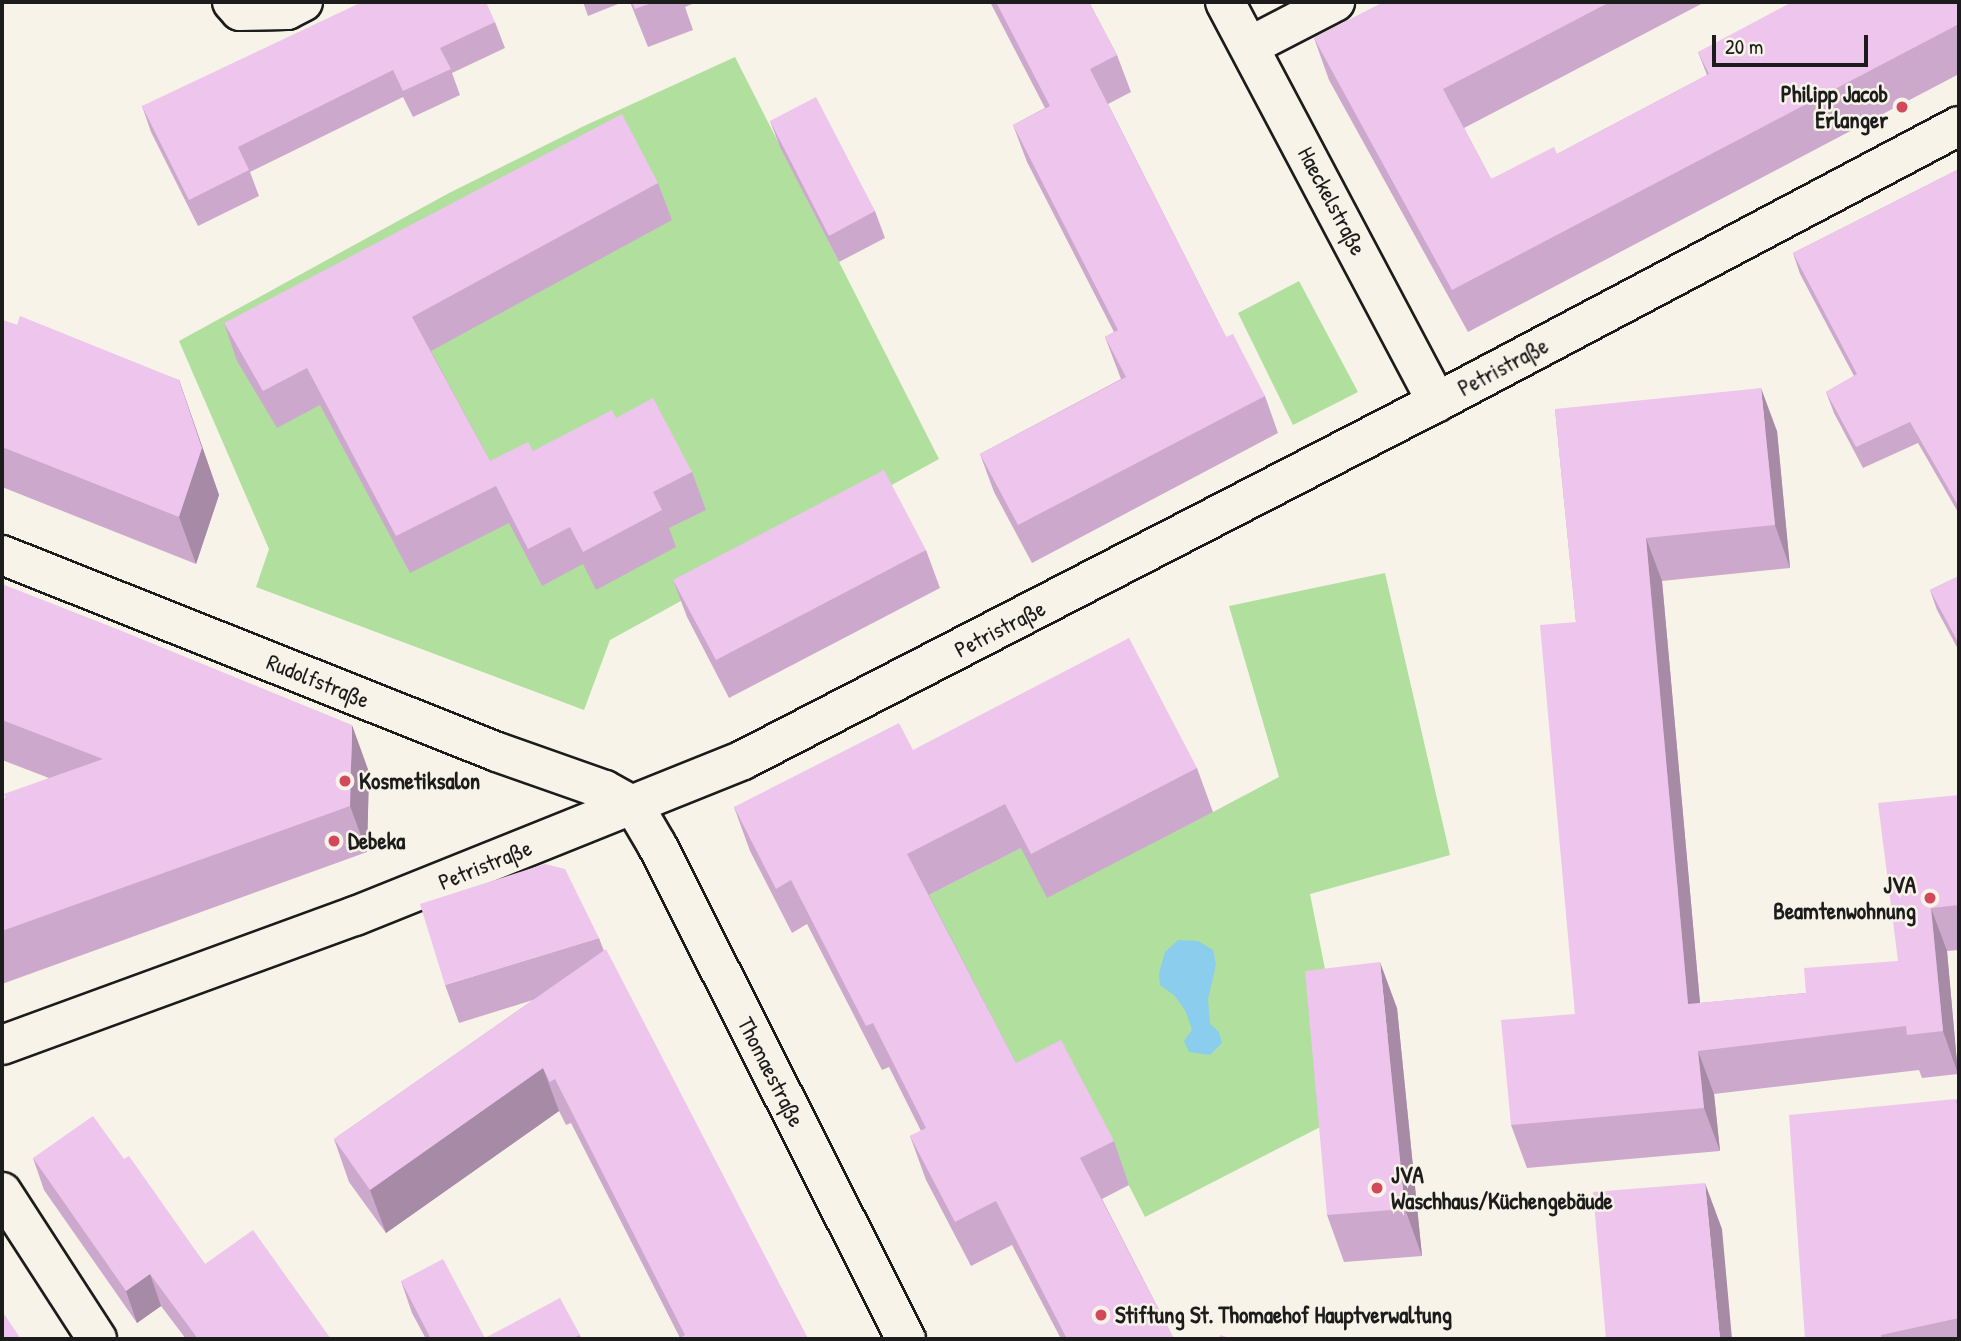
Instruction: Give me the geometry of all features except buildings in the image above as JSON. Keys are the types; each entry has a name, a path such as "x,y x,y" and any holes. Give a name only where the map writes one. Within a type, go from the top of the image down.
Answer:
{"street":[{"path":"232,2 240,10 287,10 303,2"},
{"name":"Haeckelstraße","path":"1225,2 1437,402"},
{"path":"1250,46 1335,2"},
{"name":"Petristraße","path":"2,1045 355,916 733,765 849,708 1437,402 1959,126"},
{"name":"Rudolfstraße","path":"2,555 497,752 617,795 634,806"},
{"name":"Thomaestraße","path":"634,806 657,845 906,1339"},
{"path":"2,1192 97,1339"}],"green space":[{"path":"735,57 939,459 610,640 584,710 256,587 269,549 179,341 449,193 584,126"},
{"path":"1299,281 1358,392 1293,425 1238,313"},
{"path":"1385,573 1450,855 1310,894 1327,979 1332,1121 1145,1217 1077,1084 984,1131 876,922 1021,848 1213,812 1279,777 1229,606"}],"water":[{"path":"1178,940 1198,941 1213,950 1216,965 1208,999 1210,1024 1219,1032 1222,1043 1210,1055 1189,1052 1184,1041 1192,1030 1186,1012 1175,996 1160,985 1159,973 1165,952"}],"place":[{"name":"Philipp Jacob Erlanger","path":"1902,107"},
{"name":"Kosmetiksalon","path":"345,781"},
{"name":"Debeka","path":"334,841"},
{"name":"JVA Beamtenwohnung","path":"1930,898"},
{"name":"JVA Waschhaus/Küchengebäude","path":"1377,1188"},
{"name":"Stiftung St. Thomaehof Hauptverwaltung","path":"1101,1315"}]}
